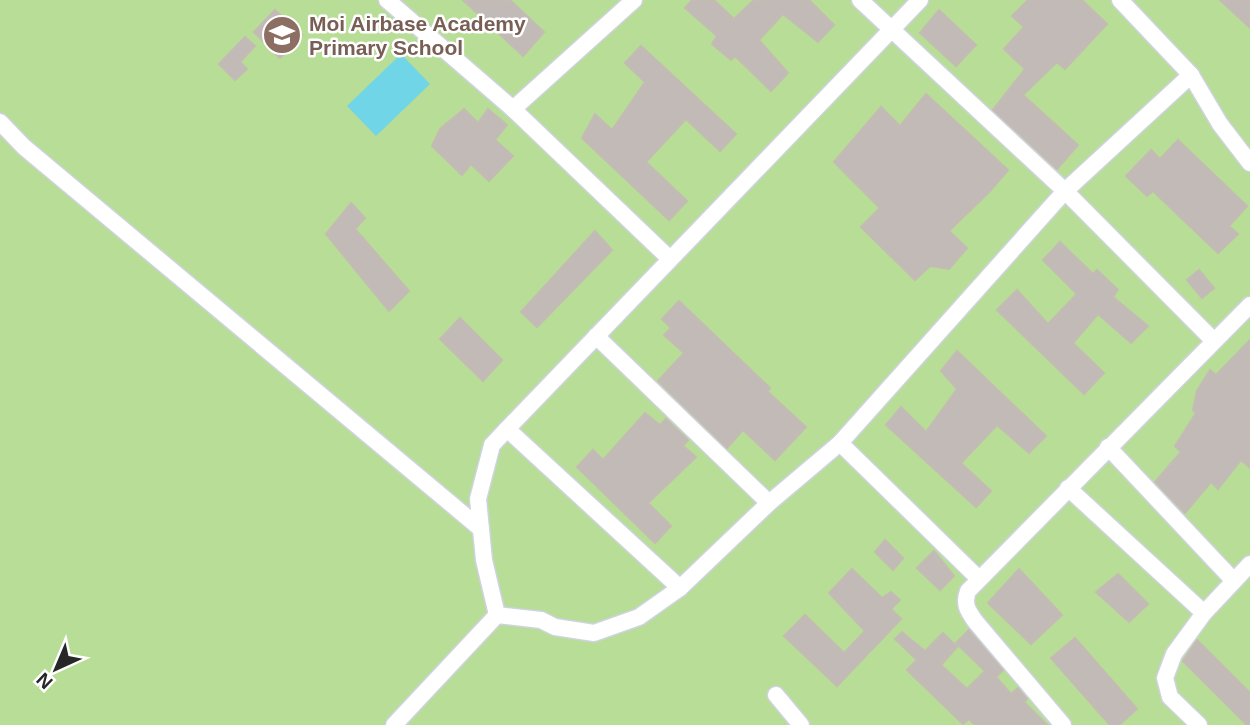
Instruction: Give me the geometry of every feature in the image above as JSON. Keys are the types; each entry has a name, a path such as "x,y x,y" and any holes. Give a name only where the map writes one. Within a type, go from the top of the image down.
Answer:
{"street":[{"path":"387,0 513,108 670,259"},
{"path":"860,0 1065,191 1214,341"},
{"path":"497,615 484,560 478,499 492,445 920,0"},
{"path":"1120,0 1191,75 1220,124 1250,163"},
{"path":"513,108 626,3"},
{"path":"497,615 541,620 555,627 594,633 639,617 680,588 769,503 840,443 1065,191 1191,75"},
{"path":"0,122 34,156 481,529"},
{"path":"1063,725 967,611 965,600 968,592 1250,305"},
{"path":"596,336 769,503"},
{"path":"507,429 680,588"},
{"path":"840,443 979,579"},
{"path":"1108,447 1234,581"},
{"path":"1068,488 1204,613"},
{"path":"1199,725 1170,697 1166,678 1174,654 1204,613 1250,564"},
{"path":"394,725 497,615"},
{"path":"776,695 801,725"}],"green space":[{"path":"0,0 1250,0 1250,725 0,725"}],"water":[{"path":"401,54 430,84 376,136 347,106"}],"building":[{"path":"463,0 510,0 544,32 523,56"},
{"path":"692,0 714,0 734,19 754,0 809,0 834,25 818,42 783,14 759,40 788,73 771,91 735,56 731,60 712,44 717,36 685,8"},
{"path":"1028,0 1082,0 1107,24 1065,69 1057,62 1023,95 1078,145 1057,169 993,110 1025,69 1004,49 1024,27 1012,16"},
{"path":"1220,0 1250,0 1250,28"},
{"path":"275,10 302,35 280,58 254,32"},
{"path":"939,10 976,45 956,66 920,33"},
{"path":"245,37 255,46 240,62 247,69 235,80 219,64"},
{"path":"641,46 736,134 720,151 686,119 646,162 687,201 669,220 582,138 595,114 612,130 645,82 625,63"},
{"path":"926,94 1008,170 949,231 967,248 949,269 930,266 915,280 861,227 880,208 834,162 881,107 900,126"},
{"path":"464,109 478,123 488,109 507,125 495,140 513,156 489,181 471,164 462,175 432,146 440,129"},
{"path":"1178,140 1247,206 1229,226 1238,234 1218,253 1153,191 1147,196 1126,176 1151,150 1160,159"},
{"path":"351,203 365,218 355,229 409,291 389,311 326,234"},
{"path":"595,231 612,250 537,327 521,312"},
{"path":"1060,242 1093,274 1097,270 1118,290 1113,297 1148,326 1131,343 1098,314 1073,343 1104,373 1084,394 997,310 1017,290 1048,324 1077,294 1043,260"},
{"path":"1199,270 1214,288 1202,298 1187,280"},
{"path":"679,301 770,388 767,391 806,427 775,460 743,430 727,448 658,381 684,353 664,335 671,328 662,319"},
{"path":"460,318 502,360 483,381 440,339"},
{"path":"1250,340 1250,468 1241,460 1218,489 1211,482 1185,513 1155,482 1181,452 1175,446 1196,413 1193,410 1197,391 1210,370 1216,375"},
{"path":"957,351 1046,436 1029,453 997,425 961,463 991,491 976,507 886,425 901,407 926,432 957,389 941,371"},
{"path":"645,413 660,425 666,419 688,440 683,446 696,457 648,503 671,526 655,543 577,467 593,450 603,460"},
{"path":"885,540 903,558 893,570 875,552"},
{"path":"934,551 954,576 940,590 917,568"},
{"path":"852,569 882,598 891,592 900,600 891,609 901,619 837,686 784,636 805,615 844,653 865,631 829,593"},
{"path":"1019,569 1062,615 1031,644 988,603"},
{"path":"1118,574 1148,604 1129,622 1096,592"},
{"path":"969,630 1003,670 996,677 1011,694 1018,688 1027,699 1024,702 1047,725 975,725 969,719 963,724 907,670 917,660 895,639 902,632 925,651 943,633 957,647 941,665 967,689 985,671 956,643"},
{"path":"1075,638 1137,709 1119,725 1110,725 1051,658"},
{"path":"1197,640 1250,693 1250,725 1183,661"}],"place":[{"name":"Moi Airbase Academy Primary School","path":"282,35"}]}
